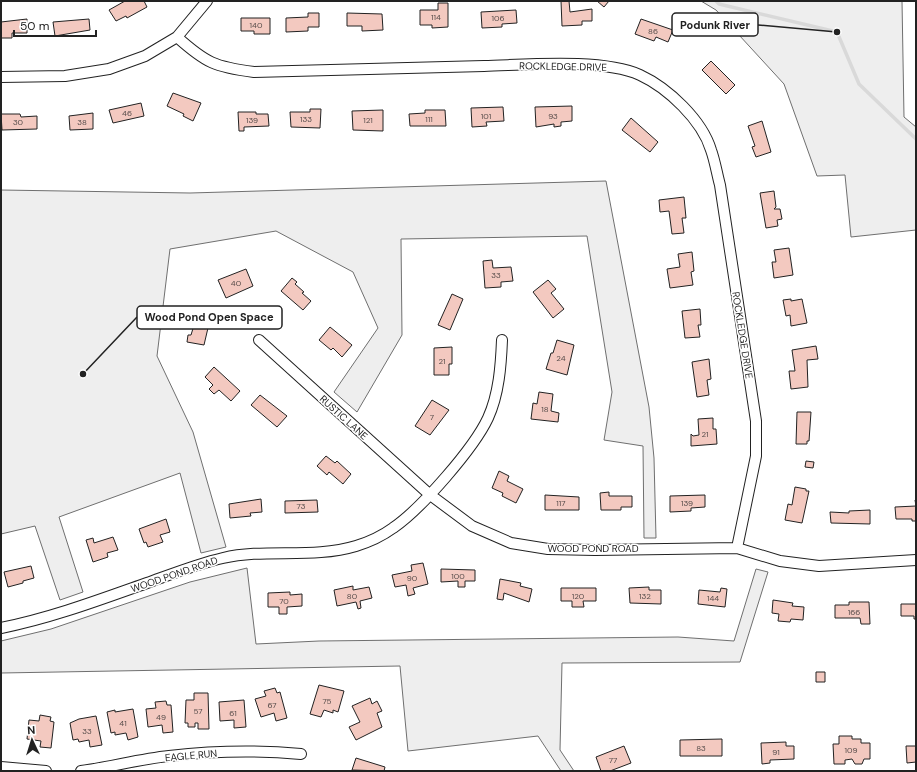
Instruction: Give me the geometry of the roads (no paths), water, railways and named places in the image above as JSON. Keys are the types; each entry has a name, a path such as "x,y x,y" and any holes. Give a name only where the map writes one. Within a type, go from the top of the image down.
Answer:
{"street":[{"path":"1,77 65,76 109,69 144,56 177,37 207,1"},
{"name":"ROCKLEDGE DRIVE","path":"177,37 200,57 224,68 254,72 593,65 615,68 639,75 672,96 695,119 711,149 720,185 754,413 756,456 737,548"},
{"name":"RUSTIC LANE","path":"259,340 429,494"},
{"path":"429,494 465,453 488,418 498,382 502,340"},
{"name":"WOOD POND ROAD","path":"1,628 33,622 186,569 224,558 266,553 311,553 354,546 378,537 393,528 407,517 429,494 472,526 511,543 548,549 595,550 737,548 780,561 819,566 916,560"},
{"name":"EAGLE RUN","path":"81,771 168,756 244,751 268,751 301,754"},
{"path":"1,767 46,771"}],"waterway":[{"path":"716,1 719,4 837,32 859,84 916,139"}],"place":[{"name":"Podunk River","path":"837,32"},
{"name":"Wood Pond Open Space","path":"83,374"}]}
